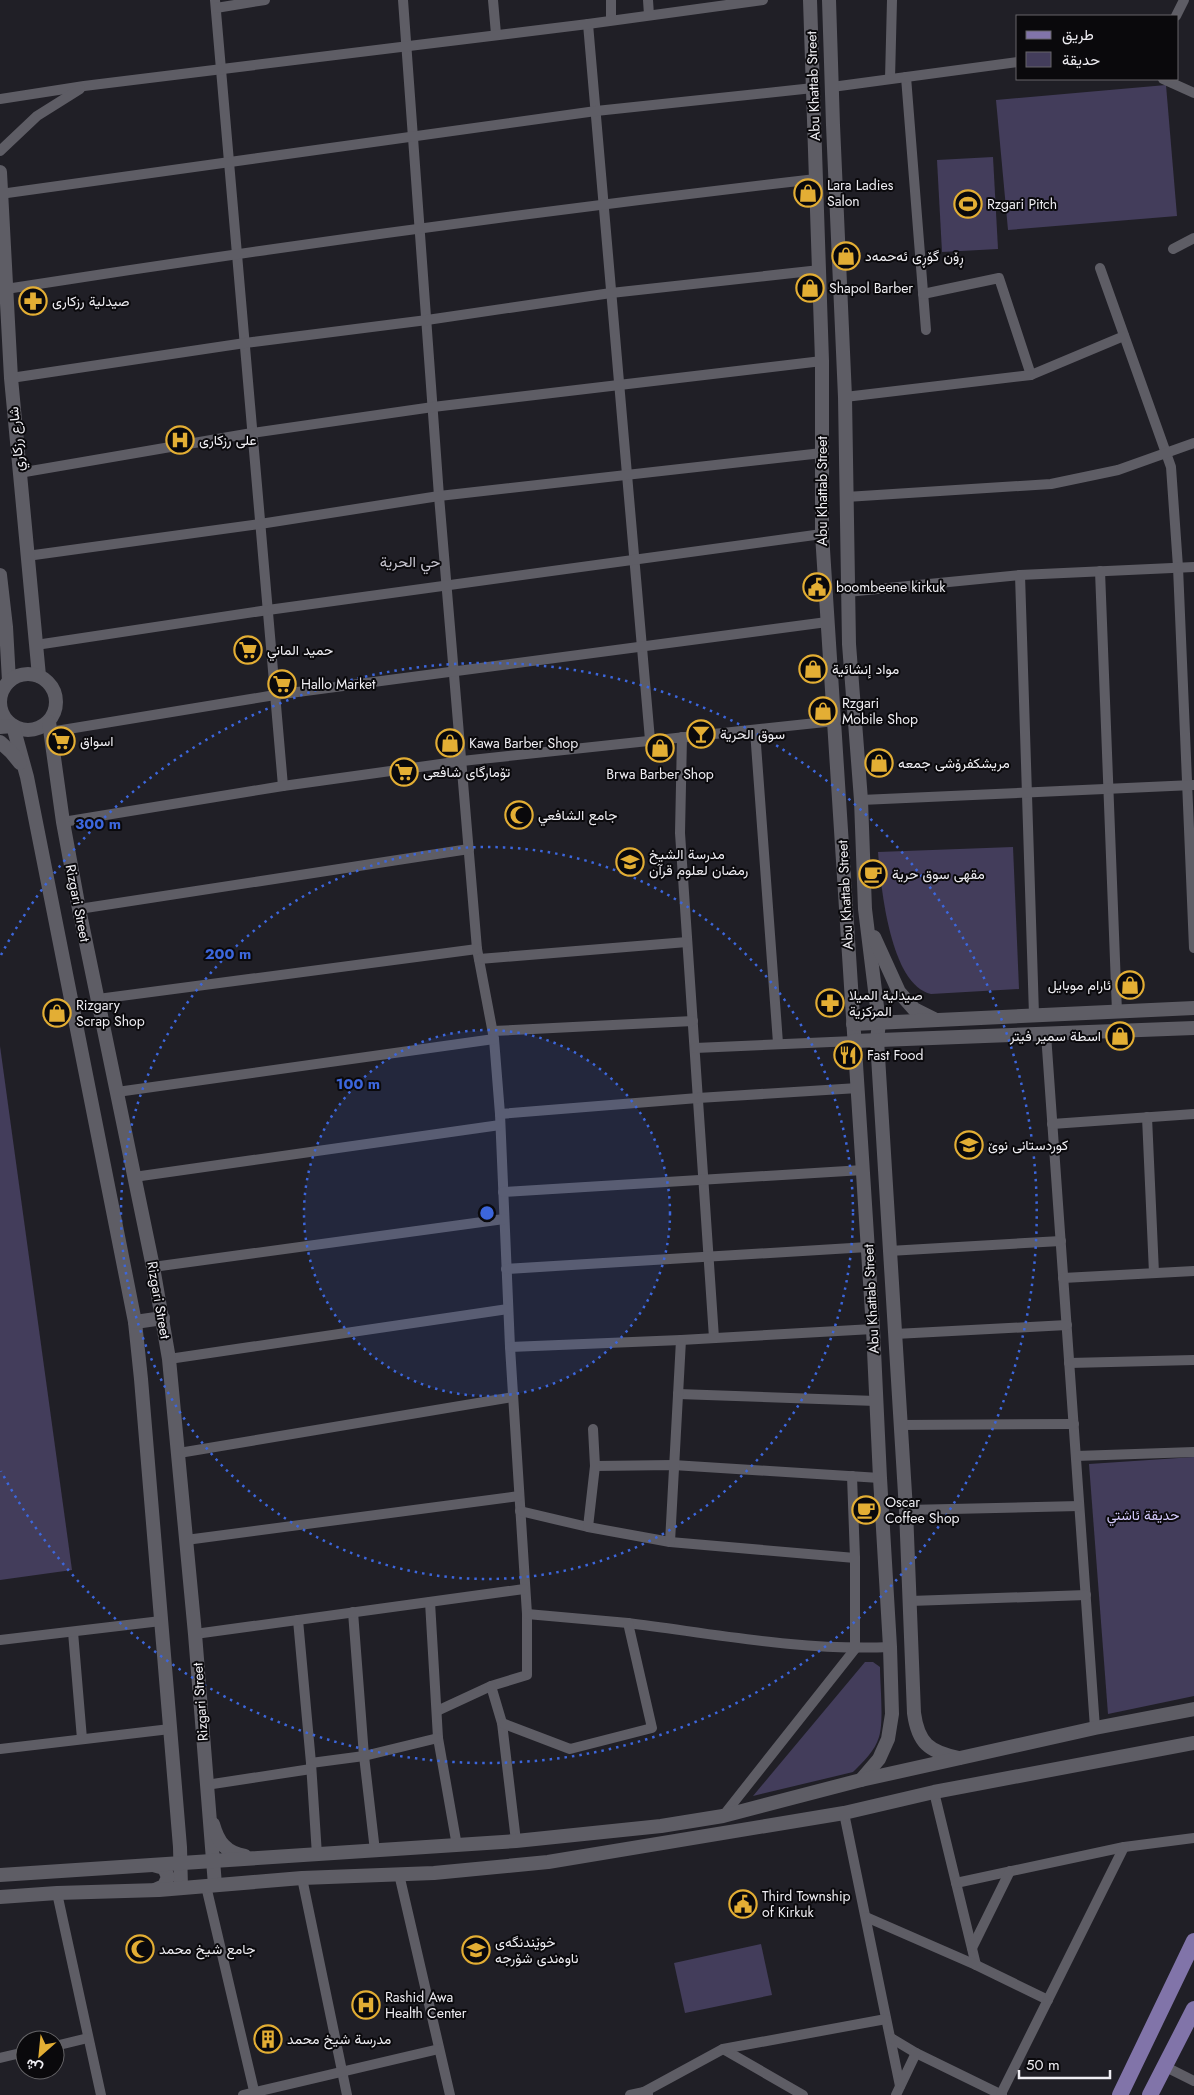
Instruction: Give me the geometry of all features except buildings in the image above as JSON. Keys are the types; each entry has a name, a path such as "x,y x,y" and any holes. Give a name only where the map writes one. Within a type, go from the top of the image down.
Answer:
{"main road":[{"name":"Abu Khattab Street","path":"810,0 820,270 822,534 873,1329 892,1714 884,1751 873,1768 861,1780"},
{"name":"Abu Khattab Street","path":"830,0 833,125 845,397 849,644 860,800 865,908 879,1023 877,1040 906,1510 914,1713 916,1728 923,1741 940,1753 959,1758"},
{"path":"814,127 833,125"},
{"name":"شارع رزكاري","path":"0,172 18,473 39,676"},
{"path":"0,580 6,627 9,681"},
{"path":"0,647 6,627"},
{"path":"828,645 849,644"},
{"path":"24,674 39,676 48,682 56,696 56,707 49,727 25,730 6,726 2,712 1,693 9,681 24,674"},
{"name":"Rizgari Street","path":"6,726 27,777 135,1322 179,1835 181,1888"},
{"name":"Rizgari Street","path":"49,727 63,822 79,909 153,1267 169,1359 195,1634 212,1861 210,1886"},
{"path":"0,742 15,756 27,777"},
{"path":"865,908 879,951 899,992 914,1009 935,1019"},
{"path":"853,1024 1194,1008"},
{"path":"854,1041 1194,1028"},
{"path":"135,1322 163,1318"},
{"path":"0,1875 516,1842 624,1831 723,1816 861,1780 1095,1728 1194,1709"},
{"path":"892,1714 914,1713"},
{"path":"0,1898 58,1893 156,1890 302,1878 434,1874 548,1862 844,1813 934,1792 1194,1743"},
{"path":"208,1811 219,1841 225,1848 239,1855 263,1858"},
{"path":"154,1865 174,1855 179,1835"},
{"path":"243,1859 234,1866 234,1873 237,1879 247,1882"},
{"path":"154,1865 164,1868 168,1874 165,1884 156,1890"},
{"path":"1120,2095 1188,1967 1194,1941"},
{"path":"1150,2095 1193,2013"}],"street":[{"path":"265,0 215,4 283,786"},
{"path":"403,0 433,407 478,954 494,1035 500,1120 510,1347 527,1614 527,1675 491,1686 437,1711"},
{"path":"494,0 496,34"},
{"path":"611,0 611,20"},
{"path":"648,0 649,15"},
{"path":"0,99 84,86 588,24 763,0"},
{"path":"890,79 892,0"},
{"path":"1176,15 1184,0"},
{"path":"588,24 650,740"},
{"path":"832,87 1016,62"},
{"path":"906,77 926,330"},
{"path":"1165,80 1194,93"},
{"path":"0,151 37,116 84,86"},
{"path":"0,194 596,111 813,88"},
{"path":"6,289 237,253 420,230 604,203 816,179"},
{"path":"1173,249 1194,238"},
{"path":"1100,268 1171,467 1191,785 1194,948"},
{"path":"11,378 245,343 427,320 612,292 820,270"},
{"path":"923,294 999,278 1031,375"},
{"path":"845,397 1031,375 1124,336"},
{"path":"18,473 252,433 433,407 822,361"},
{"path":"846,497 1051,484 1118,470 1194,443"},
{"path":"27,556 260,524 440,496 628,476 822,452"},
{"path":"36,645 268,610 822,534"},
{"path":"847,592 1020,575 1194,567"},
{"path":"1100,571 1117,1012"},
{"path":"1020,575 1034,1015"},
{"path":"49,727 827,622"},
{"path":"63,822 283,786 462,761 835,721"},
{"path":"755,730 778,1043"},
{"path":"682,737 680,834 714,1338"},
{"path":"860,800 1191,785"},
{"path":"79,909 469,849"},
{"path":"98,999 478,954 688,942"},
{"path":"117,1092 494,1035 693,1022"},
{"path":"1046,1034 1095,1728"},
{"path":"695,1048 854,1041"},
{"path":"134,1177 500,1120 698,1098 858,1088"},
{"path":"1052,1124 1194,1114"},
{"path":"1148,1117 1154,1273"},
{"path":"503,1192 863,1170"},
{"path":"153,1267 504,1219"},
{"path":"889,1251 1061,1242"},
{"path":"506,1269 868,1247"},
{"path":"1063,1278 1194,1271"},
{"path":"169,1359 508,1309"},
{"path":"896,1334 1067,1326"},
{"path":"510,1347 873,1329"},
{"path":"670,1542 681,1340"},
{"path":"1069,1363 1194,1360"},
{"path":"678,1394 876,1401"},
{"path":"179,1453 513,1397"},
{"path":"901,1425 1074,1424"},
{"path":"588,1527 595,1466 593,1428"},
{"path":"1076,1456 1194,1452"},
{"path":"595,1466 673,1465 880,1478"},
{"path":"723,1816 855,1649 856,1558 852,1476"},
{"path":"186,1540 520,1496"},
{"path":"906,1510 1080,1506"},
{"path":"520,1511 588,1527 670,1542 856,1558"},
{"path":"195,1634 524,1589"},
{"path":"910,1600 1086,1595"},
{"path":"430,1602 438,1738 457,1846"},
{"path":"353,1612 364,1756 375,1851"},
{"path":"527,1614 628,1623 805,1646 855,1649 890,1647"},
{"path":"298,1620 317,1854"},
{"path":"0,1640 161,1621"},
{"path":"502,1723 570,1749 652,1728 628,1623"},
{"path":"73,1632 82,1739"},
{"path":"491,1686 502,1723 516,1842"},
{"path":"0,1749 170,1729"},
{"path":"206,1785 364,1756 438,1738"},
{"path":"934,1792 976,1965"},
{"path":"844,1813 890,2038 898,2091"},
{"path":"956,1883 1124,1847 1194,1838"},
{"path":"890,2038 1001,2095 1124,1847"},
{"path":"972,1948 1010,1871"},
{"path":"398,1874 450,2095"},
{"path":"302,1878 347,2095"},
{"path":"210,1886 254,2094"},
{"path":"58,1893 101,2095"},
{"path":"866,1917 976,1965 1048,2000"},
{"path":"630,2095 646,2094 723,2049 886,2019"},
{"path":"65,2044 88,2038"},
{"path":"243,2095 254,2094 439,2049"},
{"path":"723,2049 804,2095"},
{"path":"898,2091 916,2053"},
{"path":"0,2058 15,2054"},
{"path":"1164,2066 1194,2081"}],"green space":[{"path":"1166,85 1177,216 1008,230 996,100"},
{"name":"Rzgari Pitch","path":"993,157 998,249 942,252 937,160"},
{"path":"1013,847 1019,989 931,994 917,987 906,973 890,933 885,910 878,852"},
{"path":"0,1046 72,1570 0,1580"},
{"name":"حديقة ئاشتي","path":"1194,1457 1194,1696 1108,1714 1089,1464"},
{"path":"865,1662 873,1662 880,1667 880,1730 875,1747 868,1756 853,1772 753,1796"},
{"path":"761,1944 772,1995 685,2013 674,1963"}],"place":[{"name":"Lara Ladies Salon","path":"808,193"},
{"name":"Rzgari Pitch","path":"968,204"},
{"name":"ڕۆن گۆڕی ئەحمەد","path":"846,256"},
{"name":"Shapol Barber","path":"810,288"},
{"name":"صيدلية رزكارى","path":"33,301"},
{"name":"على رزكارى","path":"180,440"},
{"name":"boombeene kirkuk","path":"817,587"},
{"name":"حميد الماني","path":"248,650"},
{"name":"مواد إنشائية","path":"813,669"},
{"name":"Hallo Market","path":"282,684"},
{"name":"Rzgari Mobile Shop","path":"823,711"},
{"name":"سوق الحرية","path":"701,734"},
{"name":"اسواق","path":"61,741"},
{"name":"Kawa Barber Shop","path":"450,743"},
{"name":"Brwa Barber Shop","path":"660,748"},
{"name":"مریشکفرۆشی جمعە","path":"879,763"},
{"name":"تۆمارگاى شافعى","path":"404,772"},
{"name":"جامع الشافعي","path":"519,815"},
{"name":"مدرسة الشيخ رمضان لعلوم قرآن","path":"630,862"},
{"name":"مقهى سوق حرية","path":"873,874"},
{"name":"ئارام موبايل","path":"1130,985"},
{"name":"صيدلية الميلا المركزية","path":"830,1003"},
{"name":"Rizgary Scrap Shop","path":"57,1013"},
{"name":"اسطة سمير فيتر","path":"1120,1036"},
{"name":"Fast Food","path":"848,1055"},
{"name":"کوردستانی نوێ","path":"969,1145"},
{"name":"Oscar Coffee Shop","path":"866,1510"},
{"name":"Third Township of Kirkuk","path":"743,1904"},
{"name":"جامع شيخ محمد","path":"140,1949"},
{"name":"خوێندنگەی ناوەندی شۆرجە","path":"476,1950"},
{"name":"Rashid Awa Health Center","path":"366,2005"},
{"name":"مدرسة شيخ محمد","path":"268,2039"}],"district":[{"name":"حي الحرية","path":"410,562"}]}
